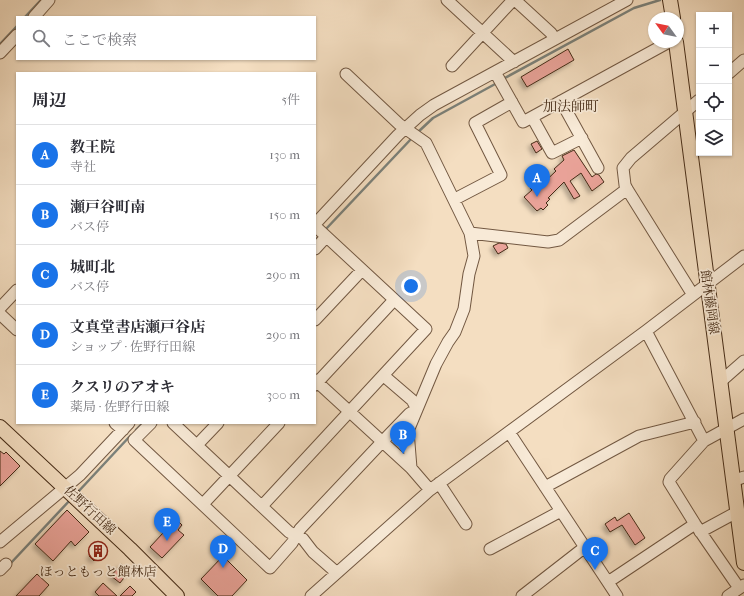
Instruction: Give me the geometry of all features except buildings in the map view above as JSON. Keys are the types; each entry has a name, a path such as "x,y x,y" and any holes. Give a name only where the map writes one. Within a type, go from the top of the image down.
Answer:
{"main road":[{"path":"670,0 671,12"},
{"name":"館林藤岡線","path":"677,48 720,382 727,428 739,479 737,512 744,563"},
{"name":"佐野行田線","path":"0,427 130,549 177,596"}],"street":[{"path":"35,16 49,0"},
{"path":"447,0 514,62"},
{"path":"452,66 514,0 551,33 554,40"},
{"path":"316,224 420,115 434,105 627,0"},
{"path":"0,53 16,36"},
{"path":"495,72 523,122 658,48"},
{"path":"732,71 744,60"},
{"path":"346,74 399,124 426,143 455,199 470,233 474,256 469,274 464,309 455,332 436,364 408,431 411,468"},
{"path":"561,101 598,168"},
{"path":"455,199 501,175 475,123 512,102"},
{"path":"693,295 627,189 623,168 628,160 696,103"},
{"path":"532,117 552,153 582,138"},
{"path":"470,233 548,242 558,240 627,189"},
{"path":"262,506 426,329 316,226"},
{"path":"316,248 326,237"},
{"path":"311,596 430,490 646,331 744,256"},
{"path":"316,319 362,270"},
{"path":"0,308 16,291"},
{"path":"394,300 316,382 411,468 430,490"},
{"path":"0,314 16,329"},
{"path":"646,331 704,441"},
{"path":"720,382 744,361"},
{"path":"384,376 412,400 417,409"},
{"path":"150,424 134,440 270,568 300,529 409,414 417,409"},
{"path":"728,596 741,586 697,528 669,482 670,478 704,441 744,418"},
{"path":"545,487 639,436 695,422"},
{"path":"174,424 289,532 303,539 313,552 337,573"},
{"path":"197,445 217,424"},
{"path":"203,504 278,424"},
{"path":"0,542 80,475 122,425"},
{"path":"509,432 617,596"},
{"path":"439,483 466,524"},
{"path":"490,549 562,511"},
{"path":"608,582 697,528 737,512"},
{"path":"522,596 585,547"}],"waterway":[{"path":"26,16 41,0"},
{"path":"503,79 634,8 660,0"},
{"path":"0,44 16,27"},
{"path":"417,133 433,118 497,83"},
{"path":"325,230 412,138"},
{"path":"316,240 320,235"},
{"path":"136,430 142,424"},
{"path":"77,493 131,435"},
{"path":"10,564 71,499"}],"place":[{"name":"教王院","path":"537,197"},
{"name":"瀬戸谷町南","path":"403,454"},
{"name":"クスリのアオキ","path":"167,541"},
{"name":"ほっともっと館林店","path":"98,551"},
{"name":"文真堂書店瀬戸谷店","path":"223,568"},
{"name":"城町北","path":"595,570"}],"district":[{"name":"加法師町","path":"571,106"}]}
